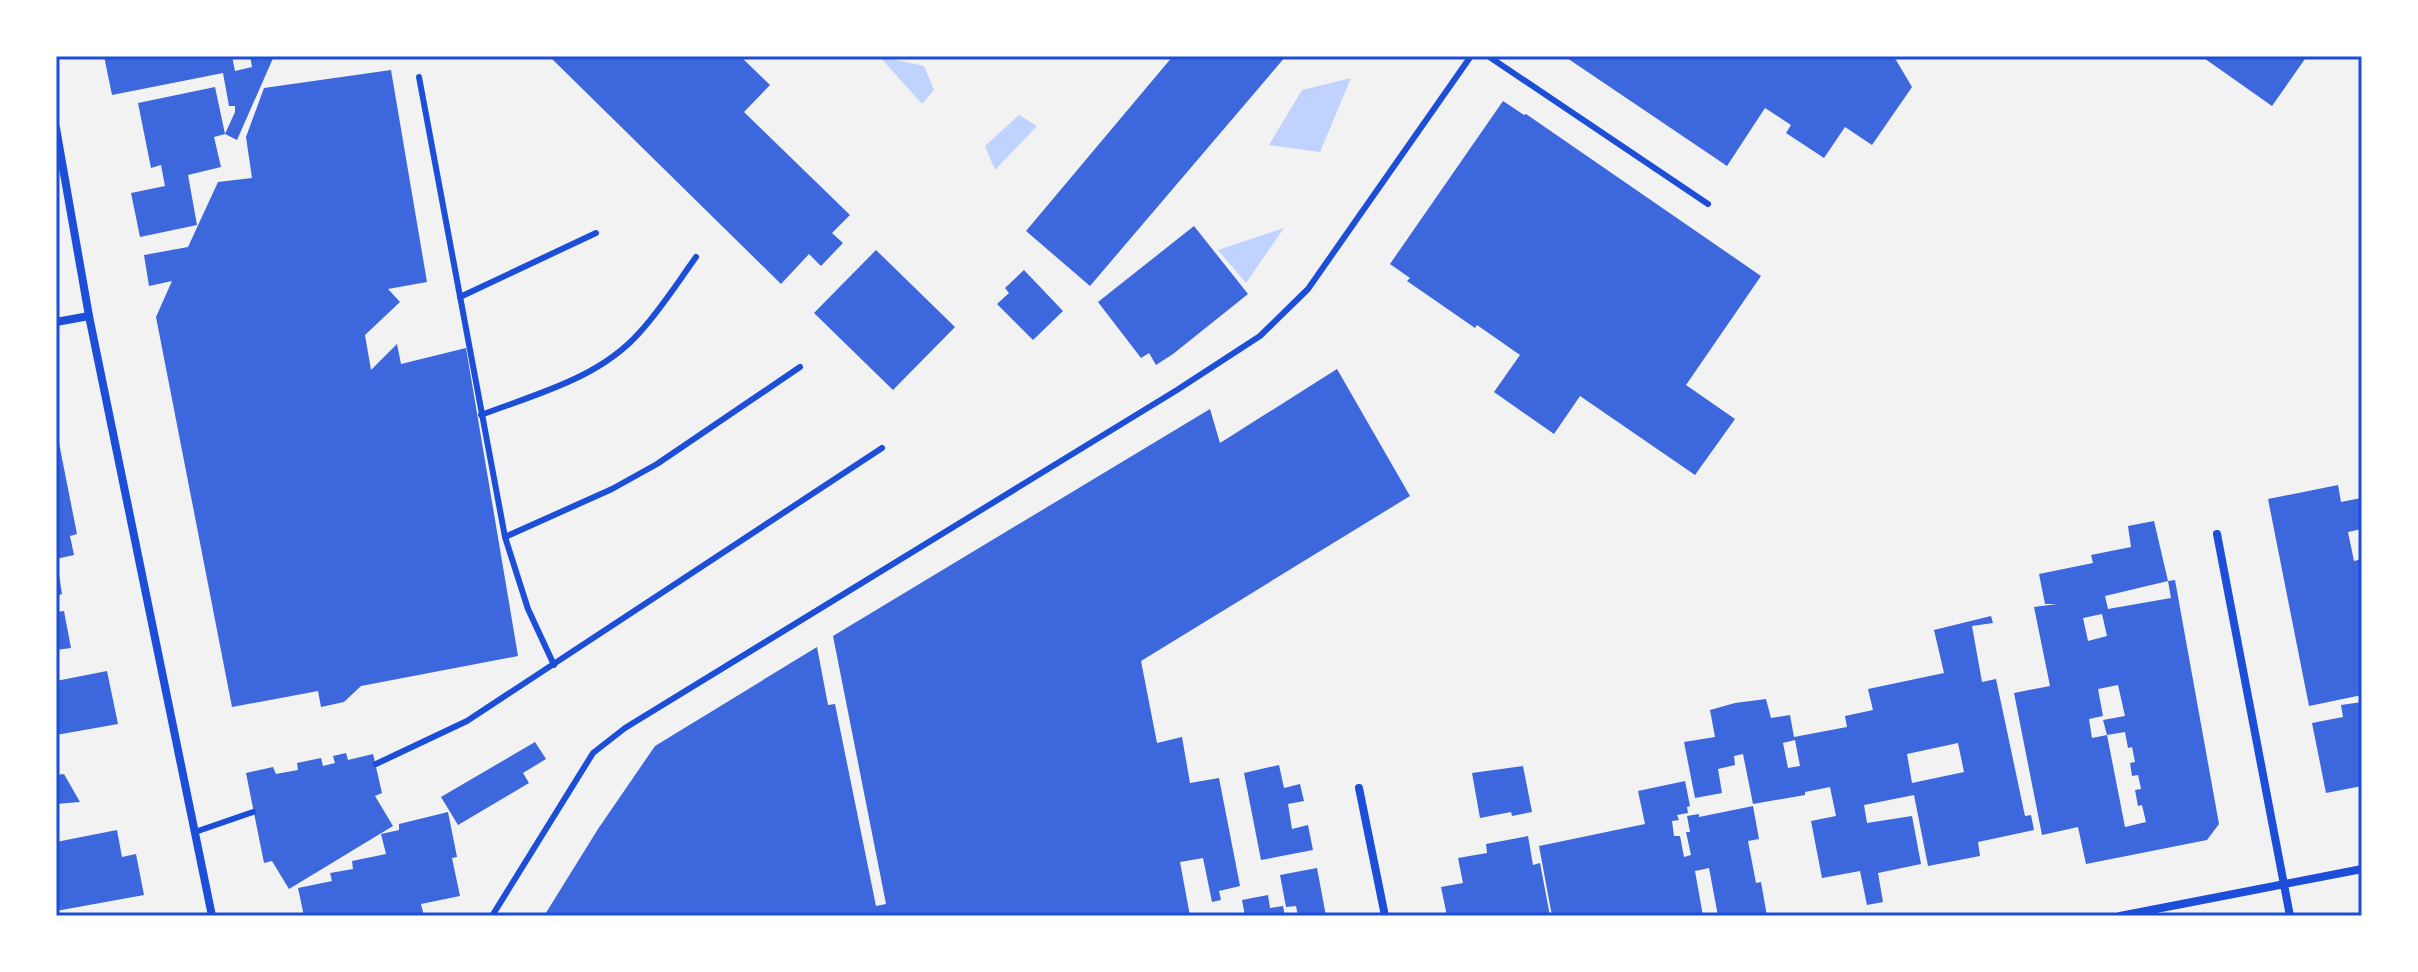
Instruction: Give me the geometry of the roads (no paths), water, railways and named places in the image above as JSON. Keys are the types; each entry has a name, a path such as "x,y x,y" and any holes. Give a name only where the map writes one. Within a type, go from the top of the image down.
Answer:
{"street":[{"path":"56,128 89,316 212,916"},
{"path":"56,322 89,316"},
{"path":"2217,534 2290,916"},
{"path":"1359,788 1385,916"},
{"path":"2120,916 2362,869"}],"lane":[{"path":"492,916 593,753 625,728 1260,336 1308,289 1471,56"},
{"path":"1488,56 1708,204"},
{"path":"419,77 505,537 528,609 554,665"},
{"path":"460,297 596,233"},
{"path":"481,415 575,379 616,354 639,333 696,257"},
{"path":"505,537 612,489 657,464 800,367"},
{"path":"376,764 467,721 882,448"},
{"path":"195,832 253,812"}],"water":[{"path":"879,56 924,66 934,90 922,104"},
{"path":"1351,78 1320,152 1269,145 1302,90"},
{"path":"1019,115 1037,126 995,170 985,146"},
{"path":"1284,228 1246,283 1218,250"}]}
